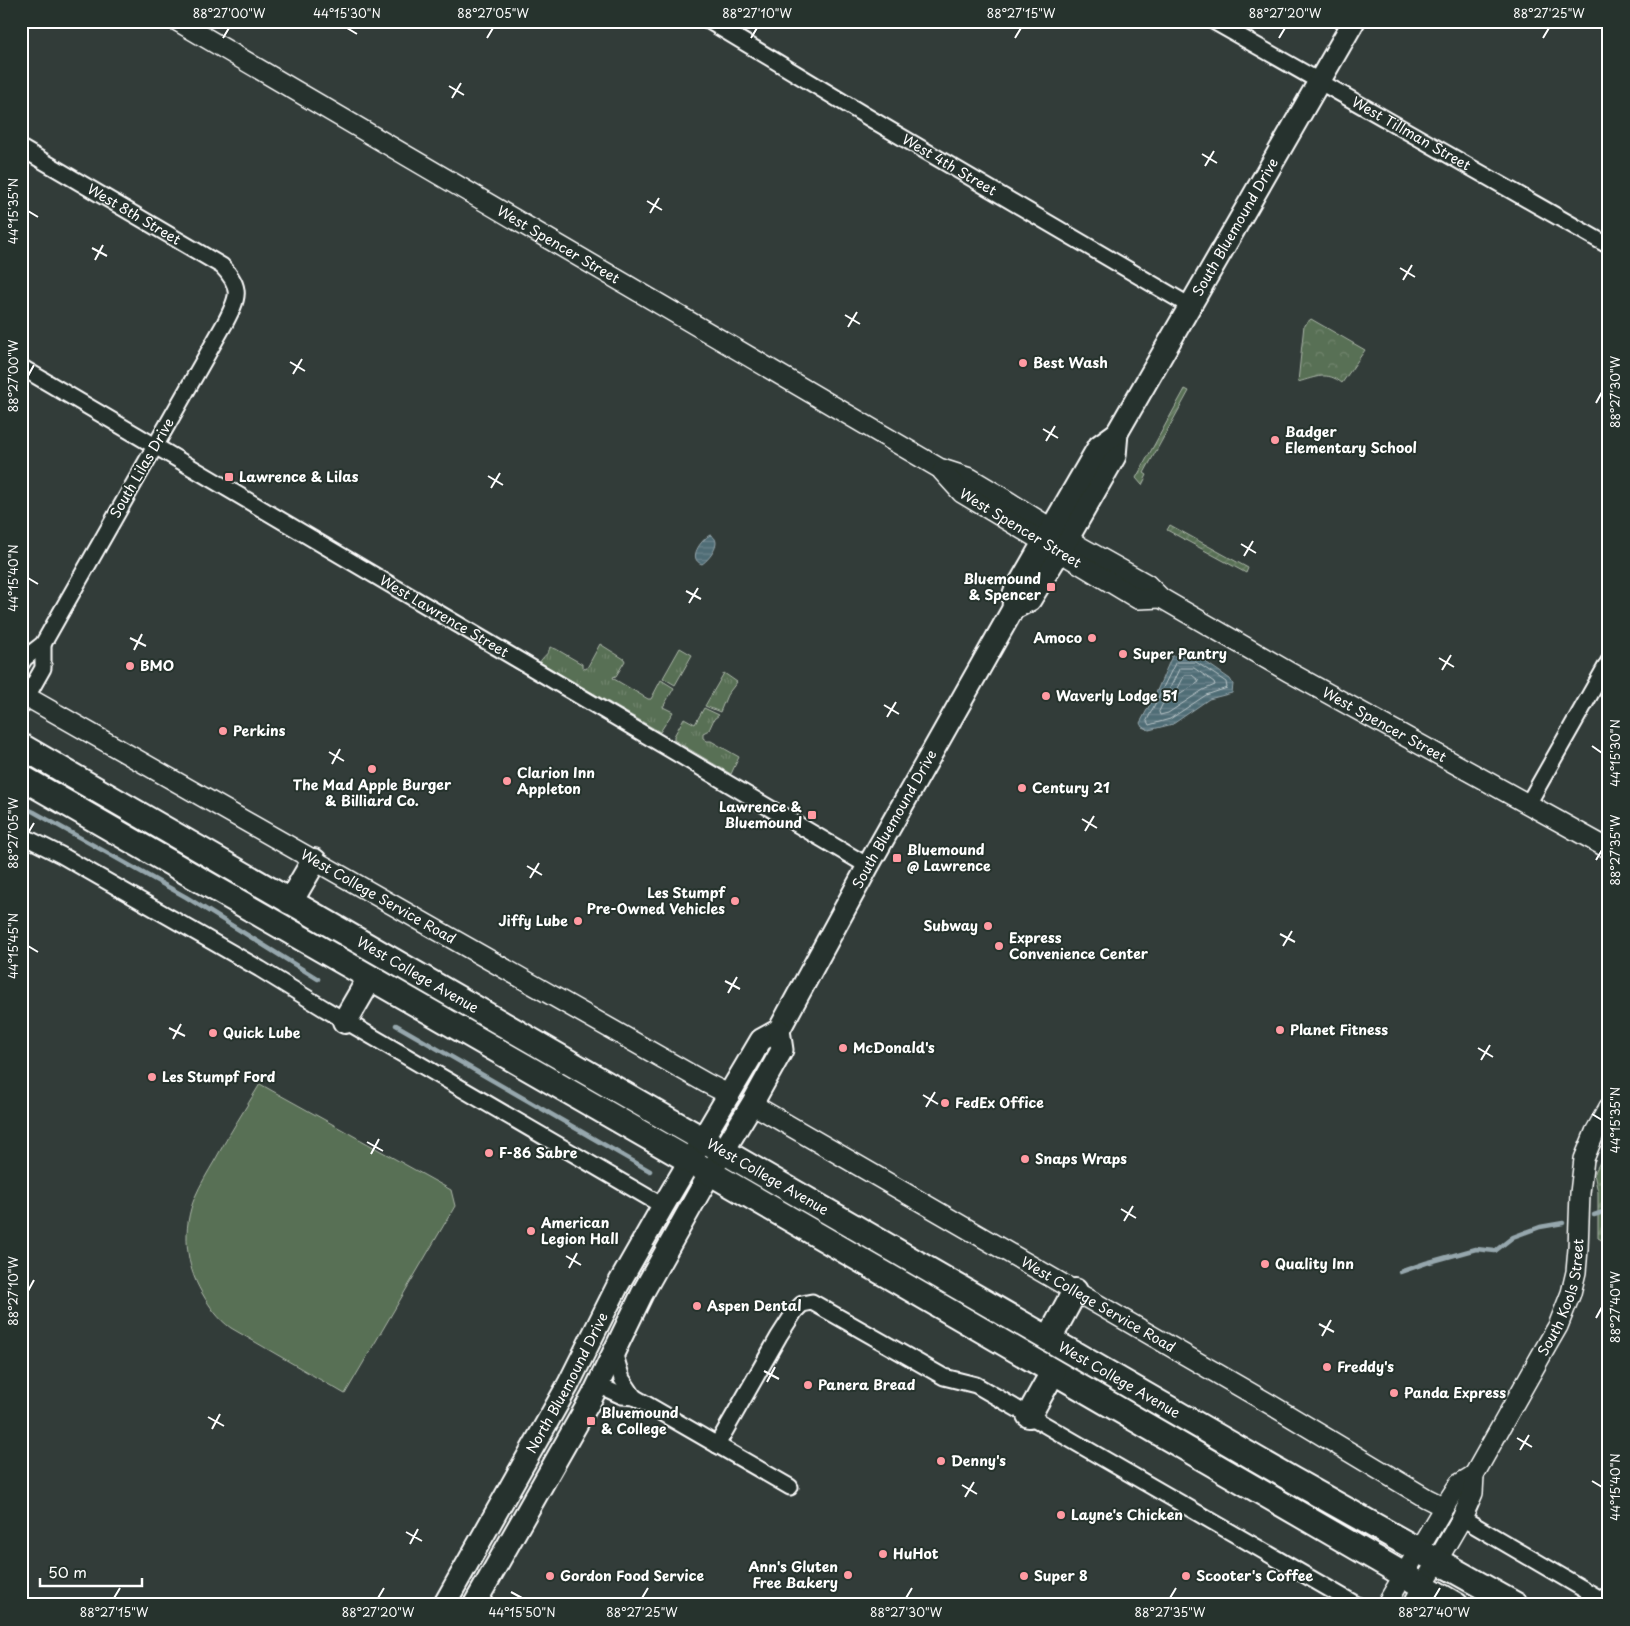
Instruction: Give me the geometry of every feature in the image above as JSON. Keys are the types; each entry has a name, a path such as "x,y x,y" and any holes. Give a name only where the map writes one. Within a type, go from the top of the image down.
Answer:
{"main road":[{"name":"South Bluemound Drive","path":"690,1161 762,1040 779,1030 868,866 1013,610 1030,600 1099,446 1117,433 1354,21"},
{"name":"West College Avenue","path":"21,746 1293,1480 1516,1605"},
{"name":"West College Avenue","path":"21,777 1054,1372 1413,1588 1456,1605"},
{"path":"290,902 314,861"},
{"path":"345,1020 370,978"},
{"path":"710,1173 782,1050 779,1030"},
{"name":"North Bluemound Drive","path":"444,1605 568,1384 612,1297 662,1206 690,1161"},
{"name":"North Bluemound Drive","path":"474,1605 598,1385 642,1294 710,1173"},
{"path":"1049,1339 1076,1291"},
{"path":"598,1385 592,1378 589,1368 612,1322 612,1297"},
{"path":"1029,1415 1054,1372"}],"street":[{"name":"West Spencer Street","path":"177,21 939,468 970,478 1138,599 1161,598 1289,672 1609,849"},
{"name":"West 4th Street","path":"709,21 871,119 1190,306"},
{"name":"West Tillman Street","path":"1212,21 1318,83 1609,246"},
{"name":"West 8th Street","path":"21,148 222,266 229,274 237,291"},
{"name":"South Lilas Drive","path":"21,664 25,658 43,644 231,311 237,297 237,291"},
{"name":"West Lawrence Street","path":"21,367 868,866"},
{"name":"South Lilas Drive","path":"24,702 43,668 43,644"},
{"path":"1528,804 1609,661"},
{"name":"West College Service Road","path":"24,702 314,861 730,1095"},
{"path":"21,835 61,855 260,969 662,1206"},
{"name":"West College Service Road","path":"752,1104 1444,1507"},
{"name":"South Kools Street","path":"1428,1555 1462,1518 1473,1493 1474,1475 1558,1326 1571,1293 1576,1272 1580,1192 1584,1159 1595,1132 1609,1107"},
{"path":"717,1445 798,1307 807,1302 816,1303 944,1377 976,1385 1357,1605"},
{"path":"614,1352 622,1379 634,1398"},
{"path":"598,1385 622,1396 634,1398 790,1487"},
{"name":"South Kools Street","path":"1428,1555 1444,1507 1459,1484 1474,1475"},
{"path":"1462,1518 1609,1604"},
{"path":"1386,1605 1413,1588 1428,1555"}],"green space":[{"path":"1311,319 1365,350 1342,383 1337,379 1326,376 1298,382 1304,325"},
{"path":"1185,389 1189,391 1144,473 1147,475 1142,485 1136,478"},
{"path":"1170,525 1248,568 1246,573 1167,530"},
{"path":"600,644 625,661 616,676 613,677 614,679 648,699 651,699 661,680 674,688 663,707 673,712 660,732 540,662 550,647 582,664 582,667 585,669"},
{"path":"680,648 692,655 675,685 663,678"},
{"path":"724,673 737,682 727,695 720,712 705,706"},
{"path":"704,708 719,715 714,719 709,730 703,733 703,738 739,757 731,774 674,740 674,736 684,718 695,724"},
{"path":"260,1084 451,1190 455,1206 345,1394 226,1324 218,1317 208,1303 196,1282 192,1270 187,1246 187,1233 188,1221 195,1197"},
{"path":"1609,1144 1609,1244 1598,1238 1598,1192 1594,1174"}],"water":[{"path":"710,535 714,537 716,545 712,554 702,564 696,558 697,550"},
{"path":"1172,656 1197,656 1230,679 1233,684 1232,693 1209,699 1173,724 1149,730 1142,727 1140,723 1156,693"}],"waterway":[{"path":"21,806 186,897 318,979"},
{"path":"396,1025 650,1171"},
{"path":"1594,1215 1609,1210"},
{"path":"1400,1272 1476,1249 1495,1251 1513,1237 1540,1227 1563,1223"}],"place":[{"name":"Best Wash","path":"1023,363"},
{"name":"Badger Elementary School","path":"1275,440"},
{"name":"Lawrence & Lilas","path":"229,477"},
{"name":"Bluemound & Spencer","path":"1051,587"},
{"name":"Amoco","path":"1092,638"},
{"name":"Super Pantry","path":"1123,654"},
{"name":"BMO","path":"130,666"},
{"name":"Waverly Lodge 51","path":"1046,696"},
{"name":"Perkins","path":"223,731"},
{"name":"The Mad Apple Burger & Billiard Co.","path":"372,769"},
{"name":"Clarion Inn Appleton","path":"507,781"},
{"name":"Century 21","path":"1022,788"},
{"name":"Lawrence & Bluemound","path":"812,815"},
{"name":"Bluemound @ Lawrence","path":"897,858"},
{"name":"Les Stumpf Pre-Owned Vehicles","path":"735,901"},
{"name":"Jiffy Lube","path":"578,921"},
{"name":"Subway","path":"988,926"},
{"name":"Express Convenience Center","path":"999,946"},
{"name":"Planet Fitness","path":"1280,1030"},
{"name":"Quick Lube","path":"213,1033"},
{"name":"McDonald's","path":"843,1048"},
{"name":"Les Stumpf Ford","path":"152,1077"},
{"name":"FedEx Office","path":"945,1103"},
{"name":"F-86 Sabre","path":"489,1153"},
{"name":"Snaps Wraps","path":"1025,1159"},
{"name":"American Legion Hall","path":"531,1231"},
{"name":"Quality Inn","path":"1265,1264"},
{"name":"Aspen Dental","path":"697,1306"},
{"name":"Freddy's","path":"1327,1367"},
{"name":"Panera Bread","path":"808,1385"},
{"name":"Panda Express","path":"1394,1393"},
{"name":"Bluemound & College","path":"591,1421"},
{"name":"Denny's","path":"941,1461"},
{"name":"Layne's Chicken","path":"1061,1515"},
{"name":"HuHot","path":"883,1554"},
{"name":"Ann's Gluten Free Bakery","path":"848,1575"},
{"name":"Gordon Food Service","path":"550,1576"},
{"name":"Super 8","path":"1024,1576"},
{"name":"Scooter's Coffee","path":"1186,1576"}]}
